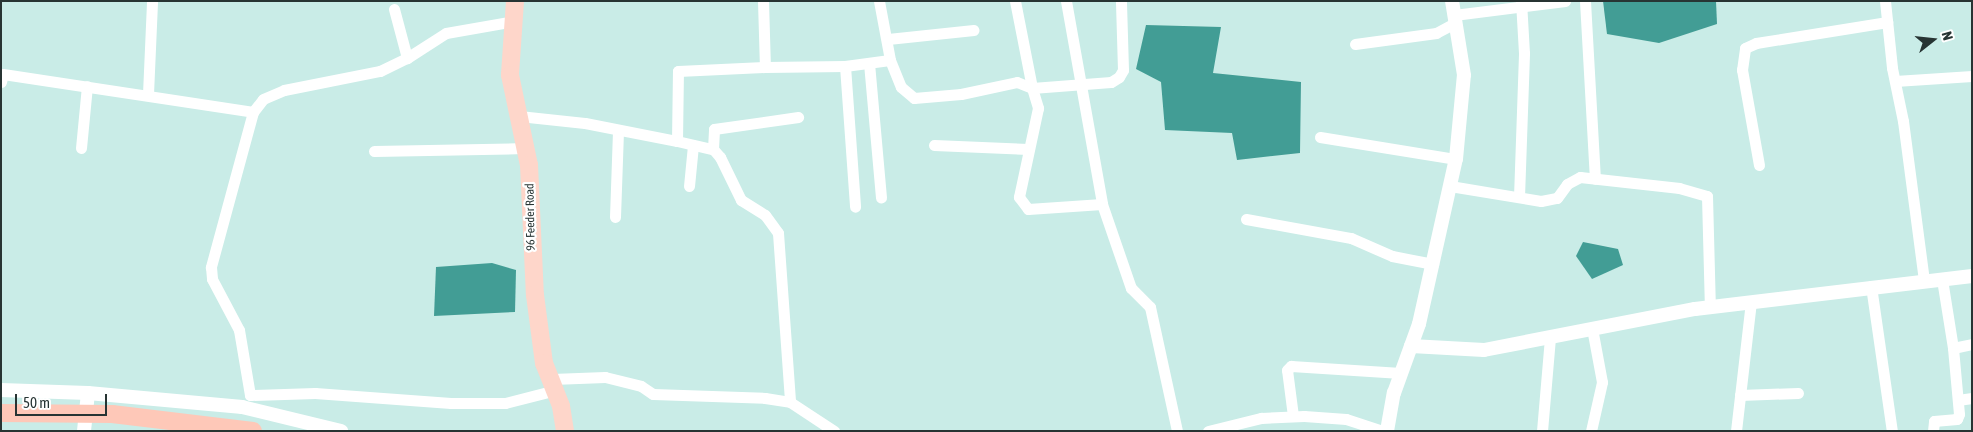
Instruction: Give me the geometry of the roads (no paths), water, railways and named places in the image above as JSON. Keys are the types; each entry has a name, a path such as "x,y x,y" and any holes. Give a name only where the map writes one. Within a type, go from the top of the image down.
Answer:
{"highway":[{"path":"1,413 112,414 253,431"}],"main road":[{"name":"96 Feeder Road","path":"515,1 510,75 524,148 530,165 535,295 544,363 554,385 565,431"}],"street":[{"path":"148,94 152,1"},
{"path":"764,1 765,67"},
{"path":"878,1 888,39 890,60 901,87 914,98 961,94 1017,82 1032,88 1078,83 1111,82 1123,70 1122,1"},
{"path":"1015,1 1032,88 1038,108 1019,197 1028,209 1102,204"},
{"path":"1066,1 1078,83 1102,204 1131,288 1150,306 1177,431"},
{"path":"1355,44 1436,33 1454,13 1521,4 1565,1"},
{"path":"1585,1 1595,178"},
{"path":"1885,1 1924,281"},
{"path":"1519,197 1524,53 1521,4"},
{"path":"394,10 407,58"},
{"path":"1208,431 1261,418 1293,416 1346,419 1385,431 1401,373 1411,346 1456,159 1464,75 1454,13"},
{"path":"514,21 446,33 407,58 380,71 284,90 263,98 252,112 211,267 212,279 239,330 250,395 315,393 451,403 505,403 554,385 605,377 641,386 653,394 765,398 790,402 834,431"},
{"path":"1759,165 1742,70 1745,48 1756,43 1887,22"},
{"path":"888,39 974,30"},
{"path":"677,141 678,71 845,66 890,60"},
{"path":"869,63 881,197"},
{"path":"845,66 855,207"},
{"path":"1,82 3,74 148,94 252,112"},
{"path":"1895,81 1972,76"},
{"path":"81,148 87,86"},
{"path":"519,116 618,130 713,149 720,157 741,200 765,215 778,234 785,303 790,402"},
{"path":"713,149 714,129 798,117"},
{"path":"615,217 618,130"},
{"path":"1320,137 1456,159"},
{"path":"689,186 692,145"},
{"path":"934,145 1028,149"},
{"path":"374,151 524,148"},
{"path":"1450,186 1541,201 1558,198 1567,184 1580,177 1679,188 1706,196 1710,307"},
{"path":"1246,219 1350,238 1392,256 1432,264"},
{"path":"1411,346 1484,350 1710,307 1871,286 1972,276"},
{"path":"1933,431 1934,421 1957,419 1958,400 1953,348 1942,279"},
{"path":"1871,286 1892,431"},
{"path":"1736,431 1751,302"},
{"path":"1591,431 1602,382 1592,328"},
{"path":"1542,431 1550,338"},
{"path":"1953,348 1972,344"},
{"path":"1293,416 1287,370 1291,366 1401,373"},
{"path":"1,390 176,399 242,407 341,431"},
{"path":"84,431 88,393"},
{"path":"1740,395 1798,393"},
{"path":"1958,400 1972,398"},
{"path":"176,399 177,431"}],"water":[{"path":"1603,1 1716,1 1717,24 1659,43 1607,34"},
{"path":"1146,25 1221,27 1213,73 1301,82 1300,153 1237,160 1232,133 1165,130 1161,82 1136,69"},
{"path":"1583,242 1618,249 1623,265 1592,279 1576,256"},
{"path":"492,263 516,270 515,312 434,316 436,267"}]}
